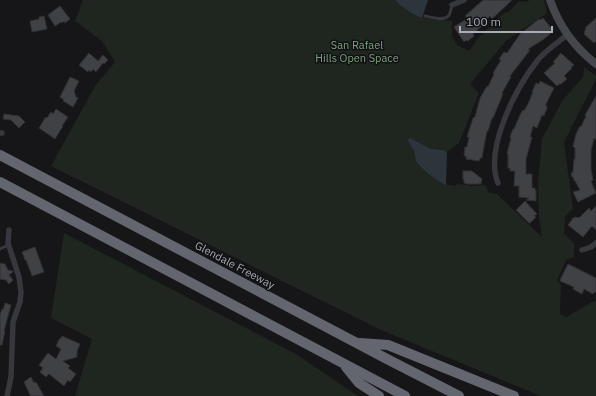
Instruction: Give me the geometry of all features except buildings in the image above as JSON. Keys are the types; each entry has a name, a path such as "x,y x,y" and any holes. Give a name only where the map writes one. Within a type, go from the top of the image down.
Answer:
{"highway":[{"name":"Glendale Freeway","path":"0,155 459,396"},
{"path":"0,182 406,396"},
{"path":"357,343 388,345 514,396"},
{"path":"344,364 359,383 379,396"}],"street":[{"path":"452,5 464,0"},
{"path":"550,0 558,20 567,35 581,52 596,64"},
{"path":"498,183 495,176 494,167 497,141 514,99 525,78 538,60 567,35"},
{"path":"7,396 11,378 13,322 20,302 21,292 19,277 8,245 9,230"},
{"path":"582,250 591,247 596,243"}],"lane":[{"path":"425,16 441,19 445,18 449,16 452,5"},
{"path":"0,249 8,245"}],"green space":[{"name":"San Rafael Hills Open Space","path":"83,0 395,0 402,7 415,15 428,19 452,21 452,36 457,45 469,51 479,37 504,13 509,12 519,1 526,2 530,0 544,0 547,13 506,41 470,84 479,93 459,143 447,152 443,150 431,149 410,138 409,143 413,149 416,160 428,173 442,184 455,186 457,184 472,186 486,185 488,192 497,194 542,237 539,218 538,183 542,139 562,101 583,77 584,67 596,76 596,79 564,142 573,209 565,216 564,234 574,243 574,257 566,260 557,280 561,285 560,314 566,317 596,300 596,396 541,396 381,330 51,166 95,86 115,62 102,41 75,21"},
{"path":"64,233 296,354 358,396 75,396 92,339 51,318"}],"shaded area":[{"path":"395,0 428,0 422,18 414,15"},
{"path":"410,138 431,149 443,150 447,152 446,185 434,178 418,164 414,151 408,140"}]}
